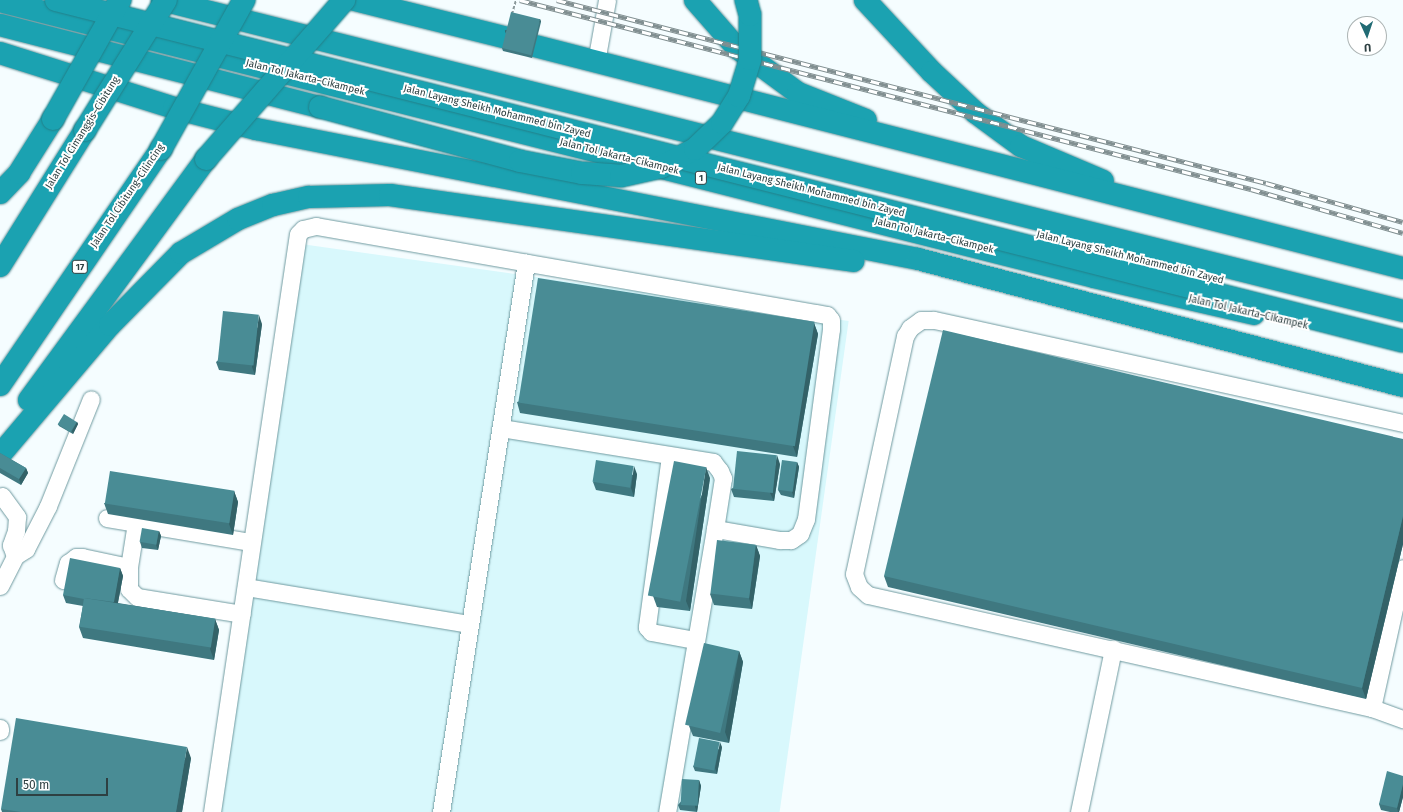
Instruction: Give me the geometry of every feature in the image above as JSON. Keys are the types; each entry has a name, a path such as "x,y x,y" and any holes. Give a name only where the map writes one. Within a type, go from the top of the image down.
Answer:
{"highway":[{"name":"Jalan Layang Sheikh Mohammed bin Zayed","path":"56,0 1403,341"},
{"name":"Jalan Layang Sheikh Mohammed bin Zayed","path":"113,0 1403,328"},
{"path":"0,193 27,161 53,119 120,0"},
{"path":"162,0 1403,311"},
{"name":"Jalan Tol Cimanggis–Cibitung","path":"0,266 166,0"},
{"name":"Jalan Tol Cibitung–Cilincing","path":"0,385 161,149 244,0"},
{"path":"0,440 206,159 344,0"},
{"path":"355,0 507,38"},
{"path":"695,0 737,48 798,92 945,152"},
{"path":"0,25 320,107 520,161 582,173 621,176 661,167 695,149 722,123 739,96 750,59 750,15 746,0"},
{"path":"865,0 882,9 937,77 976,113 1020,146 1165,208"},
{"name":"Jalan Tol Jakarta–Cikampek","path":"0,1 1086,275 1403,350"},
{"path":"535,46 1403,268"},
{"path":"0,53 174,108 256,129 918,259 1088,305 1403,386"},
{"path":"0,456 111,323 181,253 238,219 273,205 309,197 390,195 458,202 896,267 1088,305"}],"street":[{"path":"596,62 606,0"},
{"path":"212,812 298,234 303,229 316,226 819,312 831,320 806,519 800,534 791,540 779,540 715,529"},
{"path":"441,812 526,263"},
{"path":"1403,423 933,320 921,320 910,328 905,336 854,574 859,587 868,595 1372,708 1403,719"},
{"path":"0,586 15,556 26,549 48,506 91,399"},
{"path":"501,428 713,462 718,465 723,478 667,812"},
{"path":"670,456 647,627 651,632 695,640"},
{"path":"2,496 17,517 16,531 11,545 15,556"},
{"path":"108,518 251,542"},
{"path":"136,523 129,567 129,589 137,597 242,614"},
{"path":"63,580 68,563 76,557 129,567"},
{"path":"1372,708 1403,568"},
{"path":"246,587 470,624"},
{"path":"1079,812 1114,649"}],"path":[{"path":"512,14 516,0"}],"shaded area":[{"path":"301,244 849,321 780,812 221,812"}],"building":[{"path":"511,12 540,19 531,55 502,48"},
{"path":"538,278 815,322 795,446 518,402"},
{"path":"223,311 259,315 253,365 218,362"},
{"path":"943,330 1403,439 1403,516 1362,688 884,576"},
{"path":"64,414 77,422 70,432 58,424"},
{"path":"737,451 777,455 773,493 733,489"},
{"path":"0,453 26,468 19,479 0,468"},
{"path":"596,460 634,466 630,488 593,482"},
{"path":"782,460 797,462 793,492 778,490"},
{"path":"674,461 706,467 680,602 648,595"},
{"path":"110,471 234,491 229,523 105,504"},
{"path":"142,528 159,531 156,545 140,542"},
{"path":"717,540 756,545 749,598 710,594"},
{"path":"70,558 120,568 114,602 63,595"},
{"path":"84,598 215,619 211,647 79,627"},
{"path":"704,643 739,651 720,733 685,725"},
{"path":"16,718 187,747 176,812 21,812 1,809"},
{"path":"699,738 720,742 714,770 693,766"},
{"path":"1387,771 1403,776 1403,784 1397,808 1379,804"},
{"path":"682,779 699,780 698,806 681,805"}],"railway":[{"path":"520,0 1251,189 1403,233"},
{"path":"557,0 1266,183 1403,222"}]}
